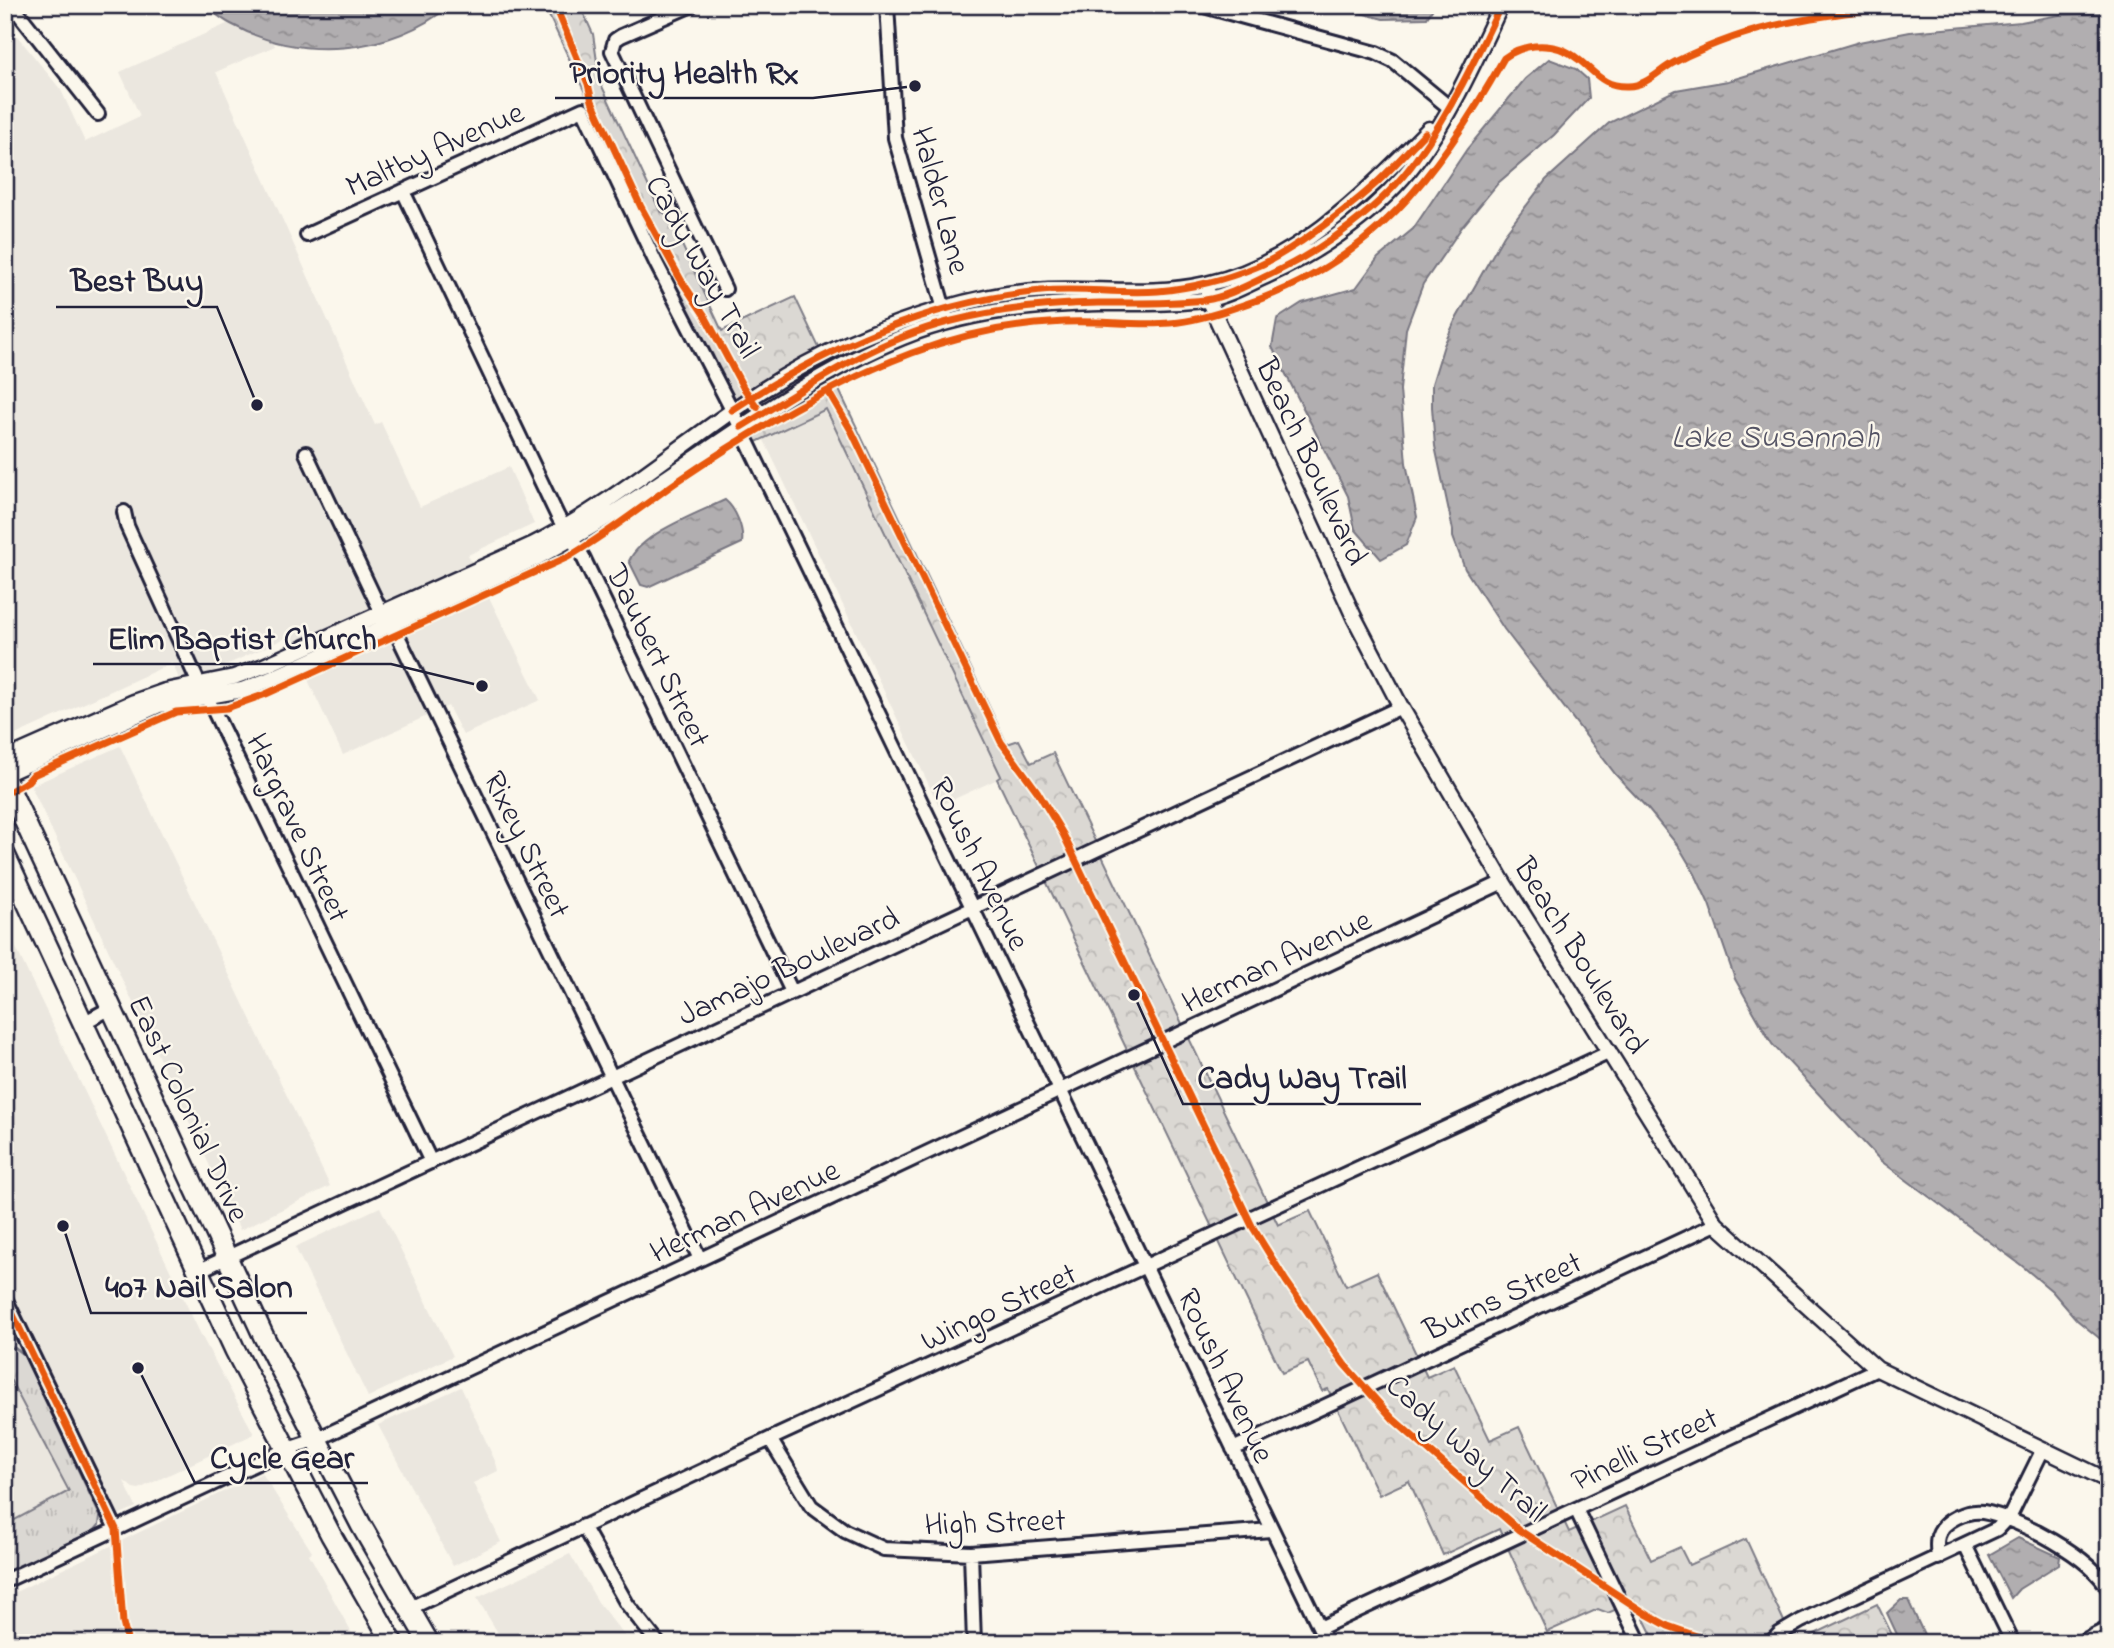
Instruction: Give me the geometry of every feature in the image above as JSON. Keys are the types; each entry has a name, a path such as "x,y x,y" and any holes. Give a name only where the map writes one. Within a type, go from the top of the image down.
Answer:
{"highway":[{"name":"East Colonial Drive","path":"5,777 226,1257 315,1440 429,1643"},
{"name":"East Colonial Drive","path":"5,856 198,1271 285,1450 393,1643"}],"street":[{"path":"12,5 98,114"},
{"path":"692,5 621,36 615,40 612,51 725,289"},
{"name":"Halder Lane","path":"887,5 895,138 946,315"},
{"path":"1200,5 1376,52 1393,61 1450,108"},
{"path":"5,759 165,691 242,690 268,680 387,619 568,534 851,360 946,315 995,296 1044,290 1208,292 1258,266 1329,222 1373,186 1450,108 1501,5"},
{"name":"Maltby Avenue","path":"307,235 583,109"},
{"name":"Roush Avenue","path":"583,109 656,263 741,428 1327,1643"},
{"name":"Daubert Street","path":"403,191 792,992"},
{"name":"Beach Boulevard","path":"1208,292 1354,617 1401,707 1503,882 1716,1224 1877,1369 2109,1481"},
{"path":"568,534 732,410 787,375 848,343 897,323 946,315"},
{"name":"Rixey Street","path":"306,453 700,1259"},
{"name":"Hargrave Street","path":"124,512 127,526 203,690 431,1162"},
{"path":"5,777 159,705 203,690"},
{"name":"Jamajo Boulevard","path":"198,1271 1401,707"},
{"name":"Herman Avenue","path":"5,1581 285,1450 315,1440 1503,882"},
{"path":"83,1023 111,1008"},
{"name":"Wingo Street","path":"408,1609 1610,1052"},
{"name":"Burns Street","path":"1233,1449 1716,1224"},
{"path":"5,1298 116,1530"},
{"name":"Pinelli Street","path":"1320,1628 1877,1369"},
{"name":"High Street","path":"770,1439 811,1506 845,1531 884,1549 971,1553 1271,1530"},
{"path":"1770,1643 1779,1634 1801,1621 1997,1530 2006,1521 2043,1449"},
{"path":"1576,1509 1640,1643"},
{"path":"1938,1558 1937,1539 1941,1529 1961,1516 1980,1512 2043,1534 2094,1569 2109,1590"},
{"path":"583,1527 627,1604 658,1643"},
{"path":"1965,1545 2012,1643"},
{"path":"971,1553 974,1643"},
{"path":"2078,1643 2109,1628"}],"shaded area":[{"path":"258,10 275,46 216,72 375,425 381,422 420,507 509,467 534,524 468,555 540,700 463,735 448,706 343,755 288,637 182,685 172,663 13,736 11,731 5,733 5,21 61,90 85,142 140,116 120,72"},
{"path":"825,409 1002,777 939,806 763,438"},
{"path":"120,746 330,1186 240,1230 31,786"},
{"path":"5,925 201,1335 254,1434 139,1489 124,1481 136,1507 5,1567"},
{"path":"380,1207 453,1356 368,1397 295,1247"},
{"path":"461,1387 496,1463 498,1471 473,1483 501,1542 453,1566 378,1425"},
{"path":"262,1473 312,1552 309,1554 357,1643 5,1643 5,1597"},
{"path":"570,1554 598,1602 630,1643 504,1643 477,1598"}],"green space":[{"path":"544,5 592,5 593,7 582,10 593,34 600,82 660,211 668,215 722,331 795,297 1007,744 1019,740 1031,763 1053,753 1278,1225 1310,1211 1346,1286 1377,1272 1427,1377 1454,1365 1490,1440 1519,1427 1569,1532 1625,1506 1651,1560 1680,1547 1689,1565 1746,1539 1794,1643 1656,1643 1635,1601 1608,1613 1598,1609 1547,1632 1499,1529 1443,1555 1409,1481 1379,1495 1328,1389 1322,1391 1308,1362 1282,1373 997,779 1001,776 826,409 750,445"},
{"path":"5,1347 15,1348 23,1354 100,1516 99,1525 93,1532 5,1573 5,1525 69,1491 5,1370"},
{"path":"1877,1604 1896,1643 1796,1643"}],"water":[{"path":"204,5 451,5 427,22 372,43 344,48 315,48 258,36 227,22"},
{"path":"1331,5 1435,5 1427,18 1383,19"},
{"name":"Lake Susannah","path":"2109,13 2109,1346 2077,1320 2052,1291 2021,1265 1881,1161 1772,1044 1735,979 1709,904 1679,847 1616,775 1504,629 1465,569 1453,537 1435,446 1432,384 1444,345 1455,321 1504,235 1546,180 1609,123 1676,90 1728,81 1859,42 1910,32 2021,22 2059,15"},
{"path":"1549,59 1576,69 1587,79 1589,98 1554,135 1498,183 1462,227 1423,284 1406,329 1400,390 1406,463 1417,517 1406,545 1381,559 1355,529 1348,496 1272,347 1277,319 1302,303 1356,288 1378,258 1413,229 1467,149 1525,79"},
{"path":"725,500 738,520 742,543 648,587 641,585 629,561 636,551 658,533"},
{"path":"2018,1538 2060,1557 2059,1564 2019,1589 2011,1598 1989,1555"},
{"path":"1901,1600 1908,1600 1928,1643 1901,1643 1887,1613"}],"cycle path":[{"name":"Cady Way Trail","path":"555,5 588,84 592,101 641,207 757,407"},
{"path":"741,427 866,353 948,322 1042,306 1205,300 1238,290 1289,265 1350,226 1403,176 1452,103 1501,5"},
{"path":"5,794 28,781 33,775 176,712 227,708 266,694 568,557 762,427 881,365 949,341 1025,325 1077,322 1157,324 1188,321 1286,289 1327,266 1364,240 1397,210 1427,176 1454,139 1504,58 1521,49 1541,46 1561,49 1606,81 1628,86 1647,81 1689,55 1755,30 1819,17 1907,5"},
{"path":"732,410 804,366 842,348 880,331 958,305 1041,291 1171,290 1208,283 1256,267 1302,241 1347,208 1380,180 1425,133"},
{"name":"Cady Way Trail","path":"828,391 852,432 1001,742 1037,791 1063,834 1252,1226 1286,1281 1344,1364 1393,1419 1519,1530 1648,1615 1668,1626 1716,1643"},
{"path":"5,1298 116,1529 123,1623 128,1643"}],"place":[{"name":"Priority Health Rx","path":"915,86"},
{"name":"Best Buy","path":"257,405"},
{"name":"Elim Baptist Church","path":"482,686"},
{"name":"Cady Way Trail","path":"1134,995"},
{"name":"407 Nail Salon","path":"63,1226"},
{"name":"Cycle Gear","path":"138,1368"}]}
